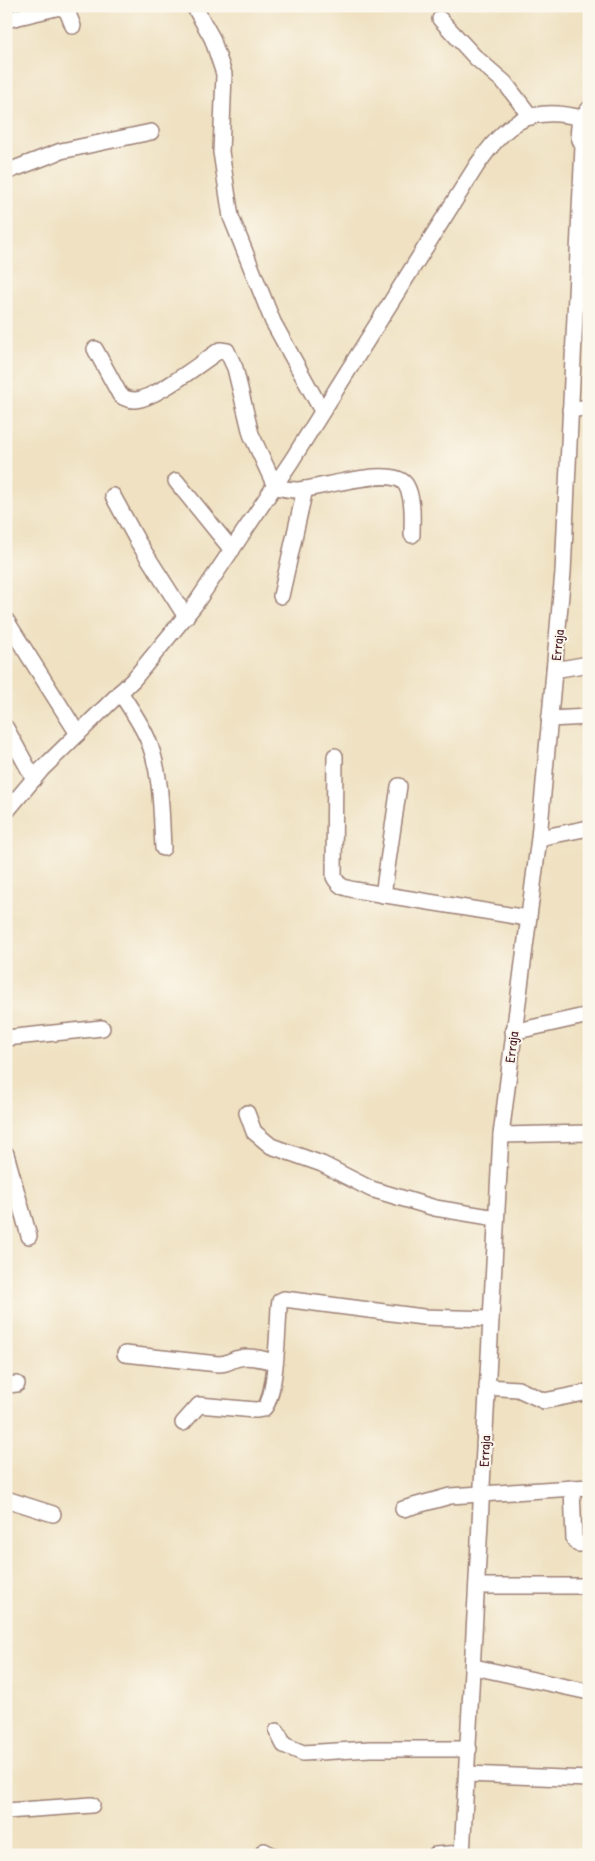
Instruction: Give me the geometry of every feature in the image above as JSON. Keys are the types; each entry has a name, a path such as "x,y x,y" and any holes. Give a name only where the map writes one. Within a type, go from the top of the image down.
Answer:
{"street":[{"path":"194,6 212,38 224,74 221,152 231,218 273,322 322,411"},
{"path":"6,20 60,7 67,11 73,26"},
{"path":"440,19 475,57 505,83 531,116"},
{"path":"6,812 34,779 157,653 186,617 275,486 477,165 506,129 531,116 586,110"},
{"name":"Erraja","path":"462,1854 474,1667 501,1135 512,1032 538,838 567,520 578,242 586,149 578,135 586,110"},
{"path":"6,172 61,152 151,132"},
{"name":"Erraja","path":"578,242 589,215"},
{"path":"95,349 120,395 134,400 165,387 220,350 227,351 234,368 251,434 275,486 285,490 305,489 356,479 394,476 401,479 406,485 411,500 412,535"},
{"path":"570,410 589,407"},
{"path":"176,481 232,550"},
{"path":"282,596 305,489"},
{"path":"113,496 138,542 186,617"},
{"path":"6,620 78,734"},
{"path":"554,670 589,664"},
{"path":"120,692 148,740 155,761 160,794 163,848"},
{"path":"549,719 589,717"},
{"path":"6,728 34,779"},
{"path":"335,756 334,877 343,888 527,918"},
{"path":"383,895 399,786"},
{"path":"538,838 589,828"},
{"path":"512,1032 589,1015"},
{"path":"6,1038 102,1028"},
{"path":"247,1113 254,1132 271,1146 328,1166 371,1189 435,1208 496,1218"},
{"path":"501,1135 589,1133"},
{"path":"6,1154 29,1236"},
{"path":"183,1422 199,1405 262,1409 270,1392 275,1362 279,1307 280,1301 284,1299 423,1317 491,1319"},
{"path":"125,1354 218,1364 228,1364 237,1358 244,1357 275,1362"},
{"path":"487,1387 518,1389 544,1401 589,1392"},
{"path":"403,1509 444,1497 482,1493 589,1488"},
{"path":"572,1489 574,1539 578,1544 589,1544"},
{"path":"6,1499 53,1514"},
{"path":"477,1586 585,1586"},
{"path":"474,1667 589,1692"},
{"path":"277,1731 284,1745 303,1753 370,1749 469,1748"},
{"path":"467,1774 589,1779"},
{"path":"6,1811 92,1805"},
{"path":"435,1855 462,1854"}]}
